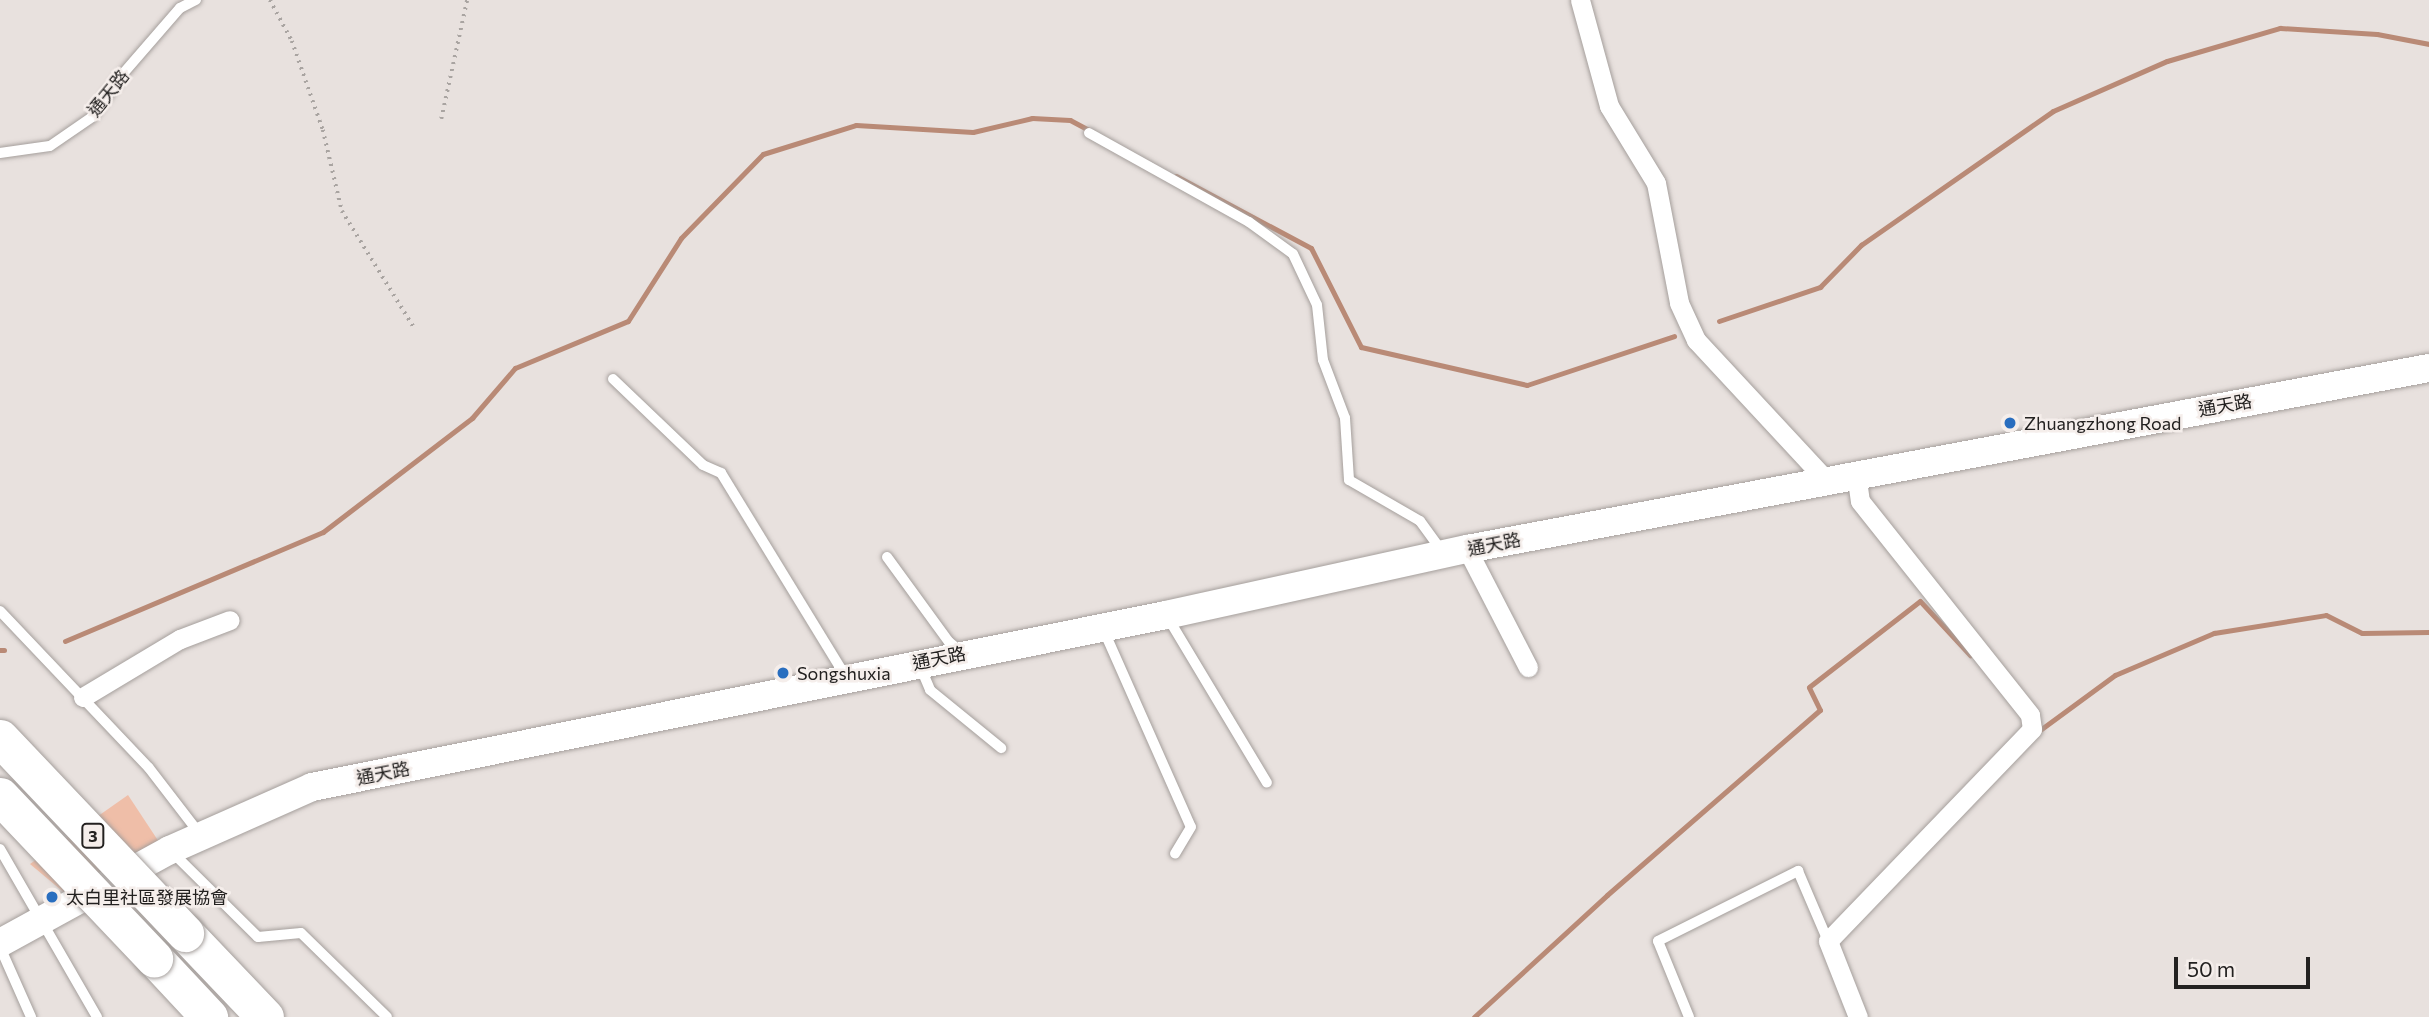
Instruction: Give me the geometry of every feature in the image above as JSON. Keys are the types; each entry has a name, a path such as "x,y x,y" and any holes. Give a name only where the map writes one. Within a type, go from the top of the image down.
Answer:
{"highway":[{"name":"3","path":"0,738 265,1017"},
{"name":"3","path":"0,796 209,1017"}],"street":[{"path":"1580,0 1609,106 1656,183 1679,303 1696,340 1826,481"},
{"name":"通天路","path":"0,945 170,850 312,787 918,662 1166,615 1456,551 1826,481 1856,473 2429,368"},
{"path":"1856,473 1860,501 2030,715 2032,730 1828,941 1858,1017"},
{"path":"1456,551 1528,667"},
{"path":"83,697 180,639 230,620"}],"lane":[{"name":"通天路","path":"0,153 50,146 92,117 121,76 180,8 195,0"},
{"path":"1089,133 1249,222 1293,254 1317,305 1323,360 1345,418 1349,480 1420,521 1456,551"},
{"path":"613,379 704,466 721,473 847,678"},
{"path":"887,557 950,642 963,653"},
{"path":"0,611 149,768 202,836"},
{"path":"1166,615 1266,783"},
{"path":"1102,627 1191,827 1175,854"},
{"path":"918,662 930,690 1000,748"},
{"path":"0,849 97,1017"},
{"path":"170,850 258,937 301,933 387,1017"},
{"path":"1689,1017 1658,941 1798,871 1828,941"},
{"path":"0,945 31,1017"}],"path":[{"path":"270,0 292,41 323,130 342,211 415,328"},
{"path":"441,120 467,0"}],"shaded area":[{"path":"128,795 159,842 67,895 30,864"}],"waterway":[{"path":"1719,321 1820,287 1861,245 2053,111 2167,61 2280,28 2377,34 2429,44"},
{"path":"65,641 323,532 472,418 515,368 628,321 681,238 763,154 856,125 973,132 1032,118 1070,120 1093,132"},
{"path":"1176,176 1311,248 1361,347 1527,385 1674,336"},
{"path":"1474,1017 1607,895 1820,710 1809,687 1920,601 1970,655"},
{"path":"2040,730 2115,675 2214,633 2326,615 2362,633 2429,632"}],"place":[{"name":"Zhuangzhong Road","path":"2010,423"},
{"name":"Songshuxia","path":"783,673"},
{"name":"太白里社區發展協會","path":"52,897"}]}
